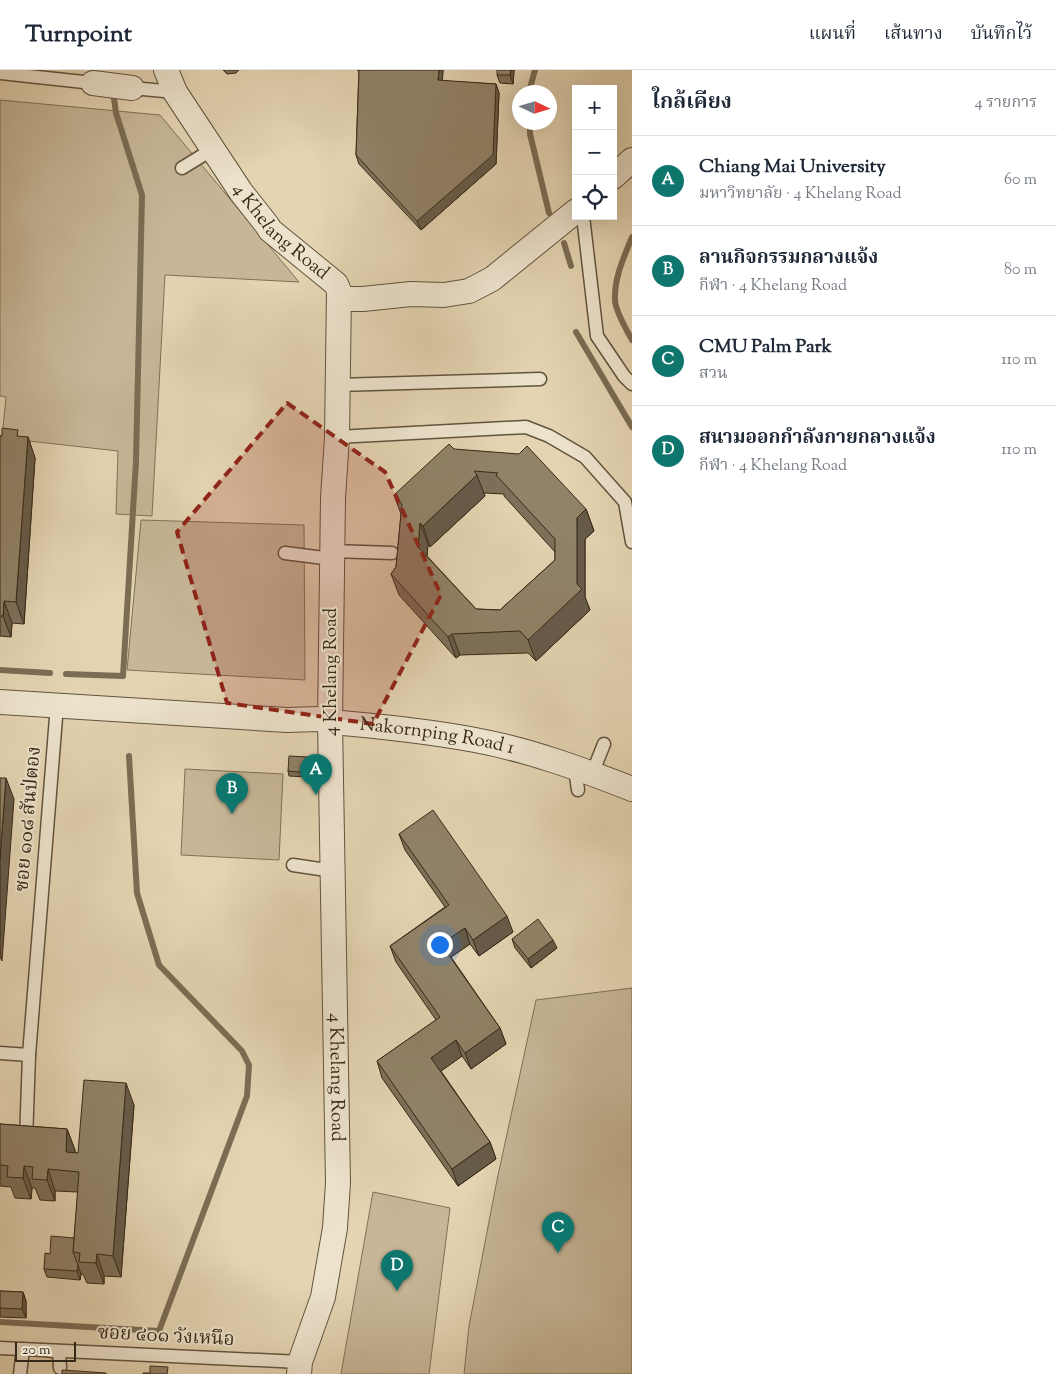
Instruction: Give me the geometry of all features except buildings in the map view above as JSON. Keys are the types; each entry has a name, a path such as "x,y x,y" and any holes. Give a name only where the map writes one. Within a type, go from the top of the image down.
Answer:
{"street":[{"path":"93,83 132,88"},
{"path":"344,300 411,294"},
{"name":"4 Khelang Road","path":"328,727 333,559"},
{"path":"57,705 287,720"},
{"name":"Nakornping Road 1","path":"328,727 398,730"},
{"path":"582,777 632,790"}],"lane":[{"path":"166,70 175,92 241,192 270,230 344,300 333,498 333,559"},
{"path":"0,73 93,83"},
{"path":"132,88 175,92"},
{"path":"182,168 213,149"},
{"path":"617,175 632,160"},
{"path":"617,176 632,164"},
{"path":"411,294 444,295 468,291 492,279 572,214"},
{"path":"583,220 597,336 624,376 632,384"},
{"path":"338,385 540,379"},
{"path":"337,437 526,427 549,436 585,457 625,502 632,542"},
{"path":"285,553 333,559 392,554"},
{"path":"0,702 287,720 328,727 476,740"},
{"name":"ซอย ๑๐๘ สันป่ตอง","path":"26,1140 29,1055 57,705"},
{"path":"299,1368 323,1297 335,1228 338,1183 333,871 328,727"},
{"path":"328,727 333,871"},
{"path":"398,730 476,740 543,757 582,777"},
{"path":"582,777 604,744"},
{"path":"543,757 582,777"},
{"path":"293,865 333,871"},
{"path":"0,1053 29,1055"},
{"path":"0,1348 59,1351 60,1368"},
{"name":"ซอย ๔๐๑ วังเหนึอ","path":"0,1348 299,1368"},
{"path":"20,1374 23,1349"}],"highlighted area":[{"path":"287,403 385,472 441,595 373,724 227,703 177,532"}],"shaded area":[{"path":"0,100 160,115 299,282 165,275 152,516 116,514 118,451 2,438 6,397 0,396"},
{"path":"141,520 304,525 305,680 127,670"},
{"path":"185,769 283,774 279,860 181,855"},
{"path":"632,988 632,1374 464,1374 469,1326 497,1180 536,1000"},
{"path":"373,1192 450,1208 429,1374 341,1374"}],"waterway":[{"path":"531,85 535,70"},
{"path":"66,674 123,676 136,461 142,195 116,113 113,91"},
{"path":"530,130 549,213"},
{"path":"632,237 618,276 615,292 619,315 632,340"},
{"path":"564,243 571,266"},
{"path":"576,332 632,427"},
{"path":"0,670 50,673"},
{"path":"0,1322 159,1331 247,1096 249,1065 242,1051 159,965 137,893 129,756"}],"place":[{"name":"Chiang Mai University","path":"316,795"},
{"name":"ลานกิจกรรมกลางแจ้ง","path":"232,814"},
{"name":"CMU Palm Park","path":"558,1253"},
{"name":"สนามออกกำลังกายกลางแจ้ง","path":"397,1291"}]}
